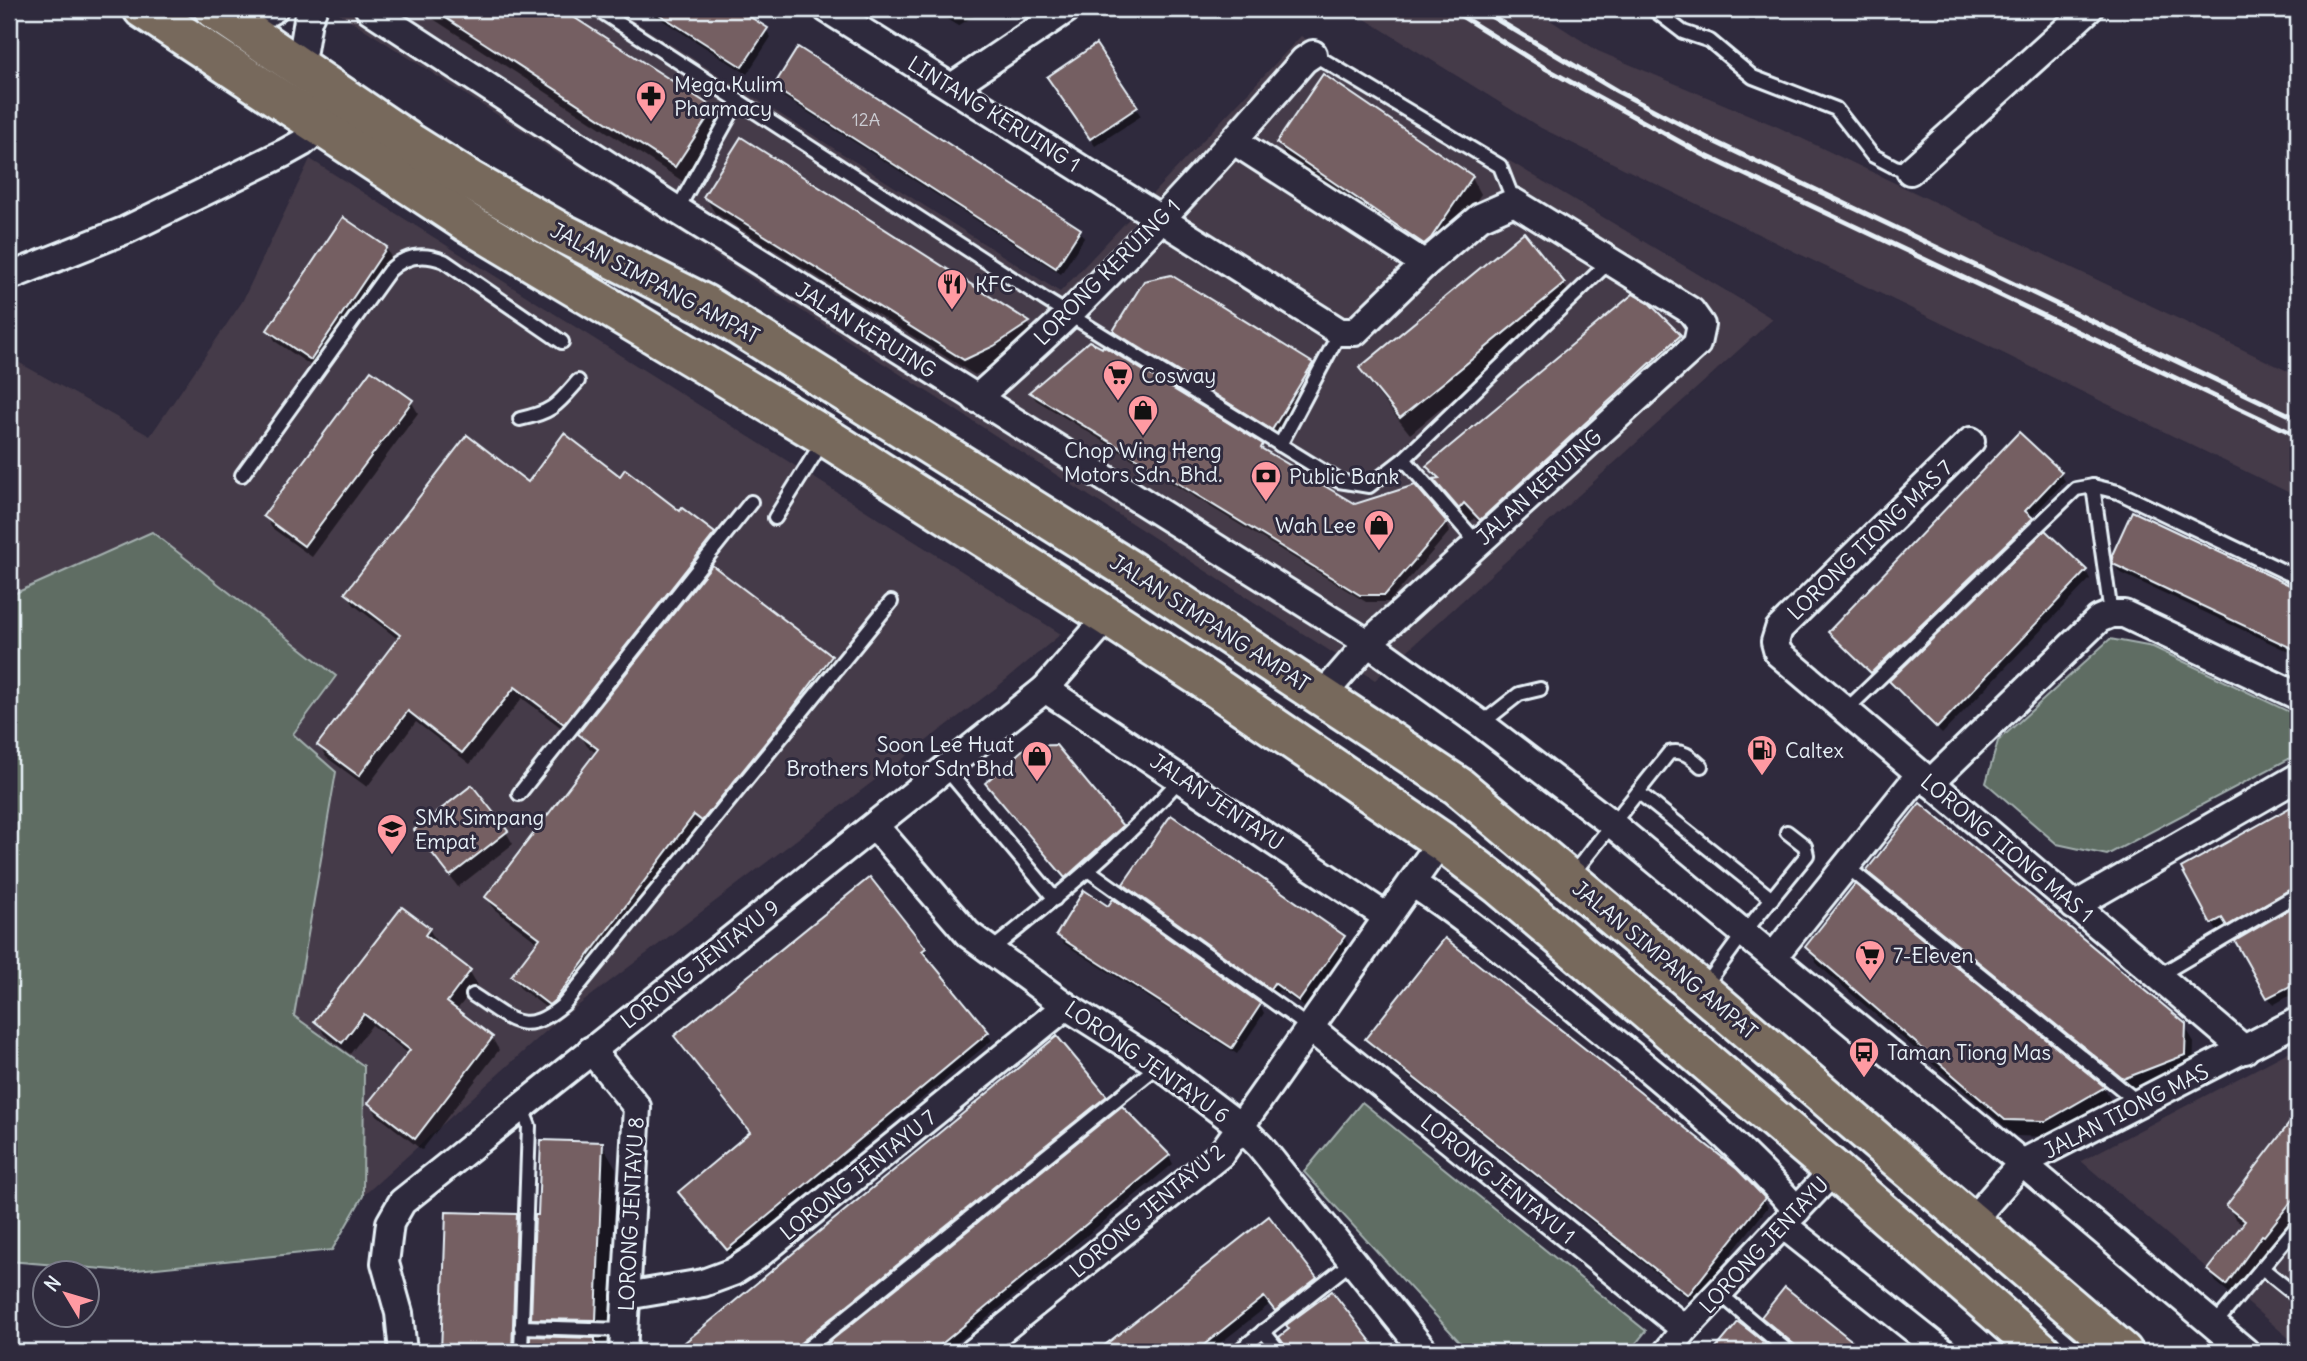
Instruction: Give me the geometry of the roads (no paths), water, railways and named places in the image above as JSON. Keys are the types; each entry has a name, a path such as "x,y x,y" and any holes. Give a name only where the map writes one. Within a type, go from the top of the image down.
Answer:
{"highway":[{"name":"JALAN SIMPANG AMPAT","path":"143,9 466,222 825,437 1108,617 1441,841 1500,886 1834,1170 2042,1352"},
{"name":"JALAN SIMPANG AMPAT","path":"243,15 300,68 409,142 564,234 715,311 1121,565 1458,786 2123,1352"}],"street":[{"path":"300,68 308,20 313,9"},
{"name":"JALAN KERUING","path":"369,9 677,210 1368,643 1481,724 1612,824 2246,1352"},
{"name":"LINTANG KERUING 1","path":"827,9 1340,332"},
{"path":"952,87 1067,9"},
{"path":"1910,171 2089,9"},
{"name":"LORONG KERUING 1","path":"976,399 1069,313 1161,219 1234,141 1304,60 1313,54"},
{"path":"16,274 127,230 284,153 321,127"},
{"path":"1234,141 1425,264"},
{"path":"1340,332 1354,332 1425,264 1480,217 1514,202 1610,261"},
{"name":"JALAN KERUING","path":"1322,696 1368,643 1697,344 1701,325 1691,311 1610,261"},
{"name":"LORONG TIONG MAS 7","path":"1775,642 1779,629 1971,441"},
{"path":"1773,957 1846,866 1925,778 2099,619 2111,614 2124,614 2298,696"},
{"name":"LORONG JENTAYU 9","path":"403,1352 399,1313 385,1263 390,1223 402,1202 1045,689 1108,617"},
{"name":"LORONG TIONG MAS 1","path":"1775,642 1778,653 2245,1051"},
{"name":"JALAN JENTAYU","path":"1045,689 1387,917"},
{"path":"2074,906 2298,777"},
{"name":"LORONG JENTAYU 6","path":"875,826 968,934 1066,1006 1159,1065 1241,1127 1260,1146 1425,1352"},
{"name":"LORONG JENTAYU 2","path":"975,1352 1221,1154 1441,841"},
{"path":"1412,883 1454,911 1619,1044 1761,1168 1790,1217 1943,1352"},
{"name":"LORONG JENTAYU 7","path":"626,1296 703,1283 733,1272 756,1257 1066,1006"},
{"name":"JALAN TIONG MAS","path":"1971,1222 2022,1163 2245,1051 2298,1021"},
{"name":"LORONG JENTAYU 1","path":"1310,1028 1685,1329"},
{"name":"LORONG JENTAYU 8","path":"591,1050 637,1107 623,1341"},
{"name":"LORONG JENTAYU","path":"1667,1352 1685,1329 1834,1170"}],"lane":[{"path":"597,9 1069,313 1339,481 1368,486 1404,459 1610,261"},
{"path":"1653,9 1683,32 1710,41 1753,77 1836,109 1872,155 1895,167 1910,171"},
{"path":"1313,54 1500,166 1514,202"},
{"path":"677,210 738,100"},
{"path":"242,475 399,261 417,256 444,261 562,342"},
{"path":"1280,445 1340,332"},
{"path":"520,419 543,414 559,403 578,381"},
{"path":"775,518 825,437"},
{"path":"1404,459 1478,544"},
{"path":"2093,486 2111,614"},
{"path":"1845,711 2076,489 2093,486 2118,492 2298,578"},
{"path":"519,794 751,502"},
{"path":"473,995 518,1023 537,1023 564,1004 891,602"},
{"path":"1481,724 1519,694 1540,690"},
{"path":"1569,879 1669,753 1678,750 1702,766"},
{"path":"946,769 1055,899"},
{"path":"989,951 1088,870 1156,807 1182,778"},
{"path":"1638,792 1772,899"},
{"path":"1702,991 1743,934 1807,855 1805,846 1787,832"},
{"path":"1846,866 2140,1103"},
{"path":"1088,870 1310,1028"},
{"path":"2158,976 2298,894"},
{"path":"803,1352 1159,1065"},
{"path":"517,1111 526,1116 529,1126 521,1352"},
{"path":"2214,1325 2298,1225"},
{"path":"1237,1352 1353,1261"},
{"path":"2262,1268 2298,1297"},
{"path":"1719,1293 1789,1352"},
{"path":"522,1327 623,1341"},
{"path":"1264,1331 1280,1352"}],"railway":[{"path":"1450,9 1545,68 1704,155 2298,436"},
{"path":"1479,9 1617,91 1713,141 2298,419"}],"place":[{"name":"Mega Kulim Pharmacy","path":"651,123"},
{"name":"KFC","path":"952,311"},
{"name":"Cosway","path":"1118,402"},
{"name":"Chop Wing Heng Motors Sdn. Bhd.","path":"1143,437"},
{"name":"Public Bank","path":"1266,503"},
{"name":"Wah Lee","path":"1379,552"},
{"name":"Caltex","path":"1762,777"},
{"name":"Soon Lee Huat Brothers Motor Sdn Bhd","path":"1037,783"},
{"name":"SMK Simpang Empat","path":"392,856"},
{"name":"7-Eleven","path":"1870,982"},
{"name":"Taman Tiong Mas","path":"1864,1079"}]}
